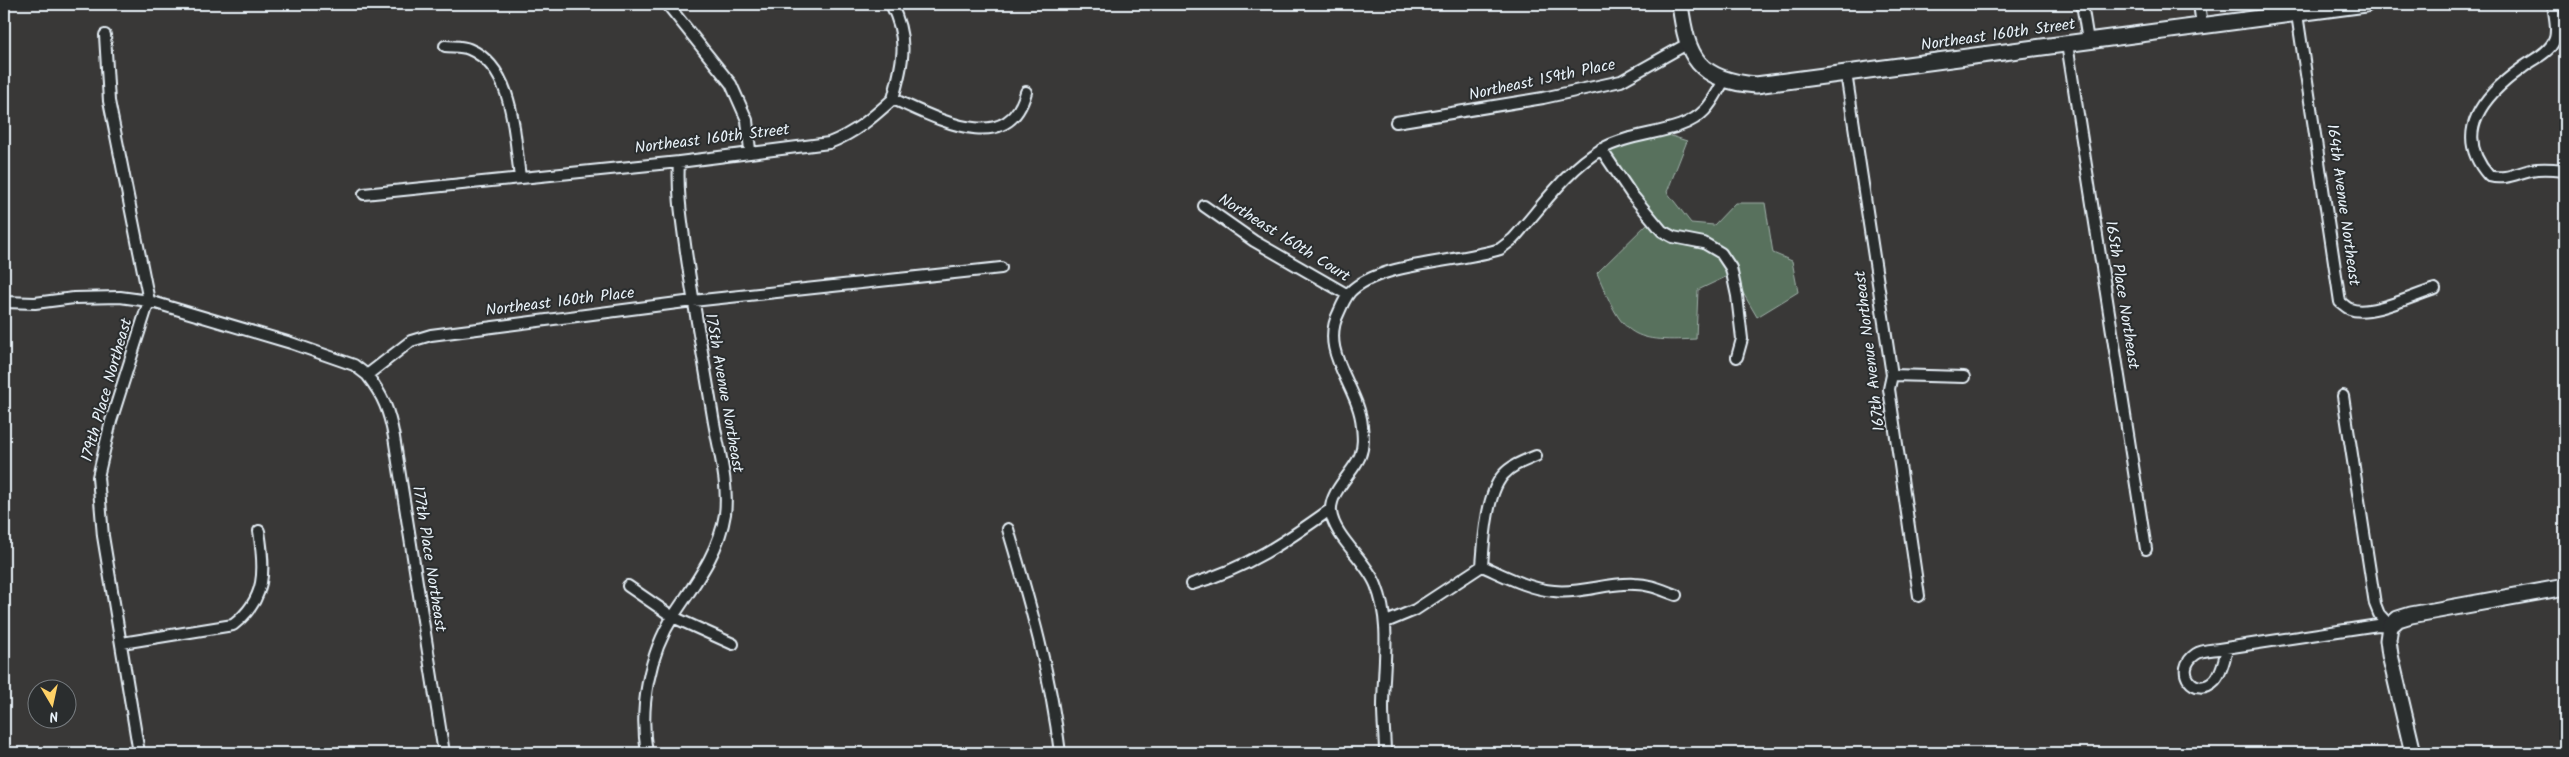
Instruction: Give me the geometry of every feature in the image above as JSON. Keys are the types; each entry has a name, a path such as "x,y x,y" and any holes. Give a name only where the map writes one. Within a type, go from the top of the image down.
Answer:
{"street":[{"path":"667,4 731,84 747,120 750,152"},
{"path":"891,4 899,21 904,40 903,62 893,99 953,125 975,130 995,126 1011,119 1021,109 1026,92"},
{"path":"1385,753 1383,708 1386,622 1376,585 1368,570 1333,522 1331,509 1336,494 1360,454 1363,438 1360,416 1337,359 1332,338 1334,322 1348,294 1370,278 1500,249 1513,239 1580,165 1601,149 1622,139 1674,127 1693,119 1705,110 1724,81 1706,71 1687,44 1680,4"},
{"path":"2082,4 2088,41"},
{"path":"2199,4 2202,25"},
{"name":"Northeast 160th Street","path":"1724,81 1756,85 2366,4"},
{"path":"2552,4 2556,39 2551,47 2516,72 2482,104 2474,120 2472,136 2474,156 2489,176 2507,178 2535,169 2565,170"},
{"name":"164th Avenue Northeast","path":"2297,14 2340,302 2350,309 2371,309 2435,288"},
{"name":"179th Place Northeast","path":"105,36 109,101 148,301 111,421 98,477 103,536 139,753"},
{"name":"Northeast 159th Place","path":"1396,122 1418,120 1534,99 1621,81 1687,44"},
{"name":"165th Place Northeast","path":"2068,44 2146,549"},
{"path":"445,46 468,48 482,58 502,82 511,116 520,178"},
{"name":"167th Avenue Northeast","path":"1846,73 1892,375 1889,389 1919,596"},
{"name":"Northeast 160th Street","path":"364,194 679,162 828,143 864,126 893,99"},
{"path":"1601,149 1632,195 1662,231 1673,237 1704,243 1721,253 1731,268 1737,296 1742,339 1737,357"},
{"name":"175th Avenue Northeast","path":"646,753 645,705 648,678 655,656 673,617 697,583 719,539 726,500 693,301 677,186 679,162"},
{"name":"Northeast 160th Court","path":"1204,206 1254,241 1348,294"},
{"name":"Northeast 160th Place","path":"367,376 411,341 431,335 693,301 1001,268"},
{"path":"4,302 35,303 74,298 120,297 148,301 178,308 291,343 354,365 367,376"},
{"path":"1892,375 1964,377"},
{"name":"177th Place Northeast","path":"367,376 382,394 394,437 444,753"},
{"path":"2343,396 2375,604 2379,614 2390,626"},
{"path":"1482,566 1487,520 1495,489 1502,476 1516,464 1536,456"},
{"path":"1192,584 1213,578 1256,560 1331,509"},
{"path":"1008,529 1046,662 1060,753"},
{"path":"122,643 233,625 245,616 254,604 261,588 264,562 258,531"},
{"path":"1386,622 1415,610 1482,566"},
{"path":"1482,566 1528,586 1554,591 1581,592 1633,584 1653,586 1676,595"},
{"path":"628,586 673,617 733,644"},
{"path":"2414,753 2390,655 2388,640 2390,626 2398,619 2411,615 2565,587"},
{"path":"2228,648 2216,679 2208,685 2201,686 2191,684 2187,680 2185,674 2188,662 2197,653 2228,648 2378,625 2390,626"}],"green space":[{"path":"1656,131 1687,141 1667,192 1691,223 1714,225 1735,203 1765,203 1773,253 1792,261 1798,292 1757,317 1732,274 1698,290 1696,339 1673,340 1642,336 1622,322 1614,310 1597,273 1652,219 1601,149"}]}
